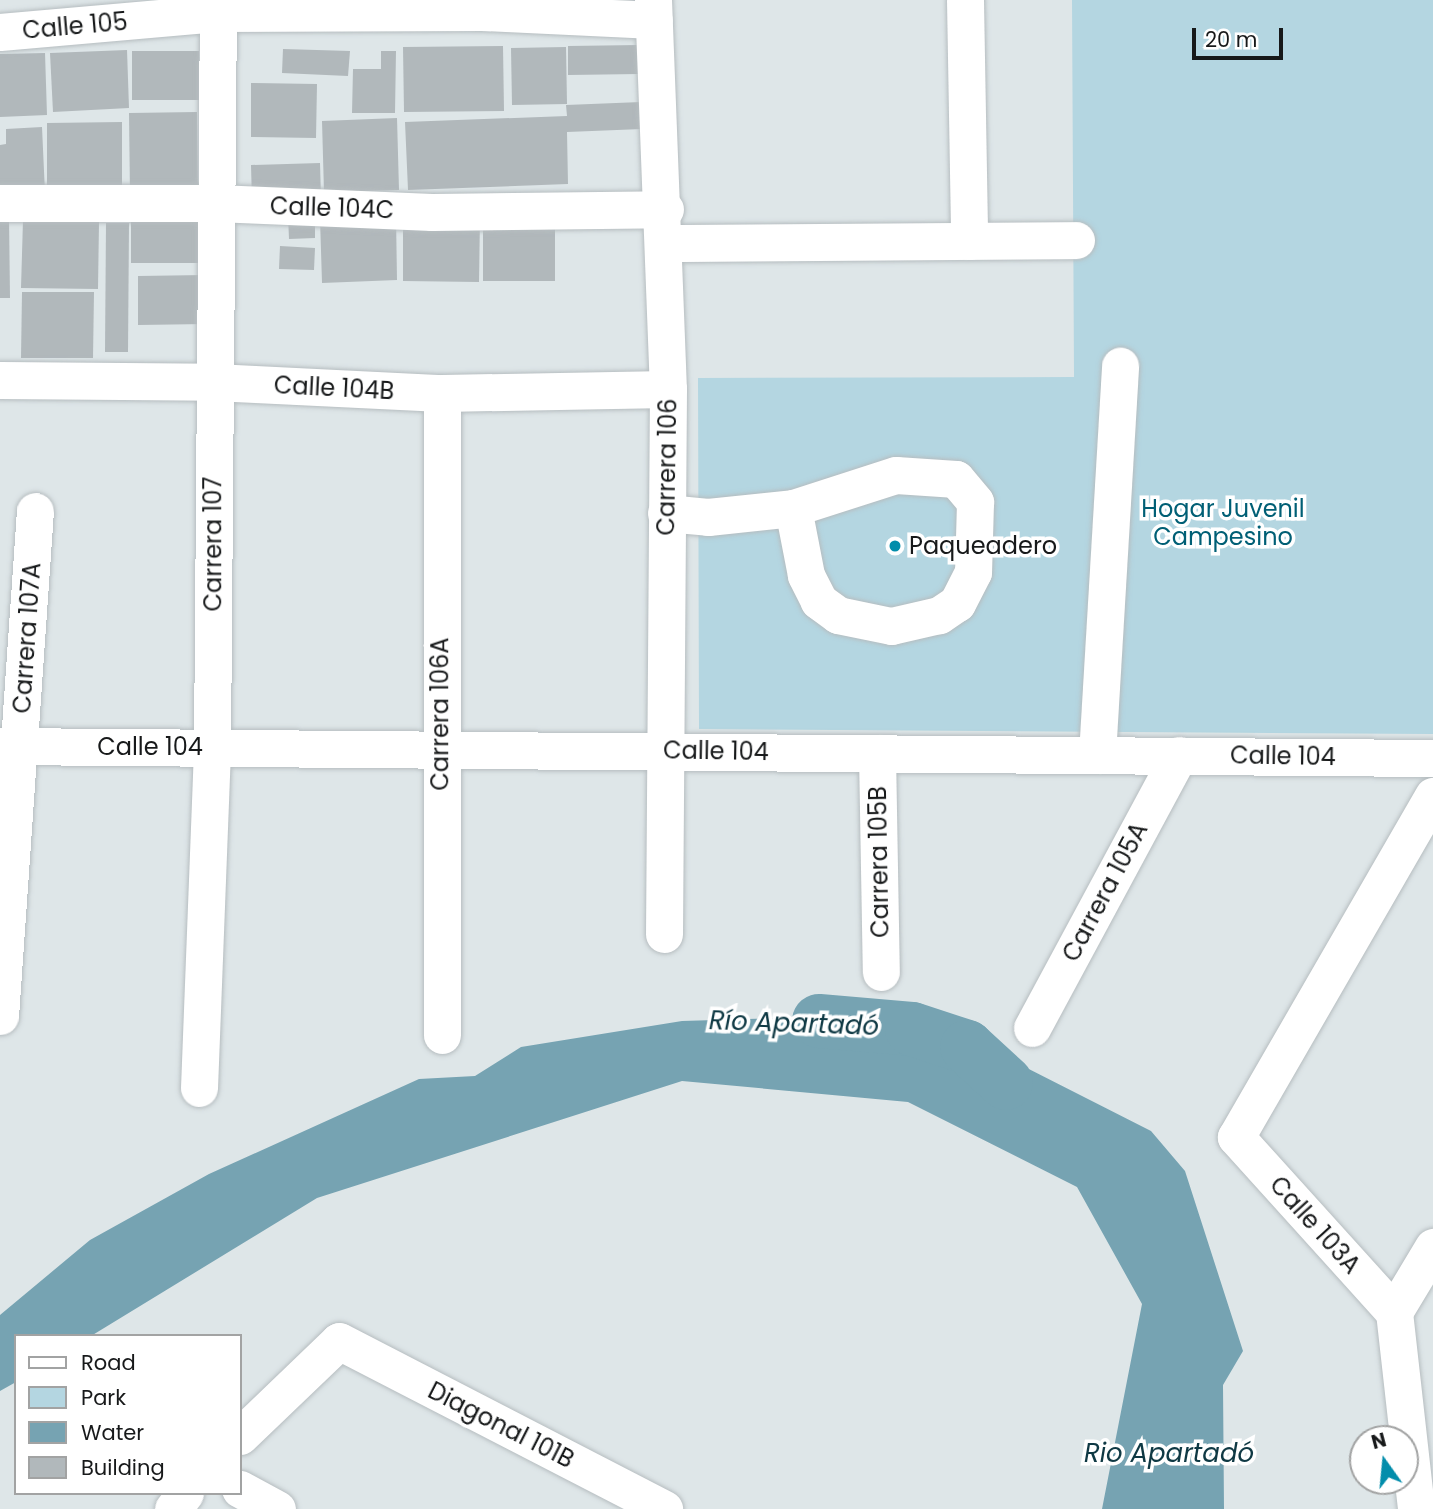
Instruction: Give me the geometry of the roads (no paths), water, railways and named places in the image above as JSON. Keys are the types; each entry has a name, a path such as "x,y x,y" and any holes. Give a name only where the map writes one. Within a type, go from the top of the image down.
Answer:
{"street":[{"path":"965,0 970,241"},
{"name":"Calle 105","path":"0,32 51,15 218,6 482,6 653,10"},
{"name":"Carrera 107","path":"199,1088 212,747 218,6"},
{"name":"Carrera 106","path":"653,10 665,226 668,389 662,751 664,934"},
{"name":"Calle 104C","path":"0,203 216,203 970,241 1076,240"},
{"path":"1097,755 1119,366"},
{"name":"Calle 104B","path":"0,380 214,382 442,393 668,389"},
{"name":"Carrera 106A","path":"442,393 439,749 442,1035"},
{"path":"666,513 708,517 793,509 896,475 956,479 975,502 973,572 957,603 939,615 891,626 838,615 819,601 806,575 793,509"},
{"name":"Carrera 107A","path":"0,1016 10,747 36,511"},
{"name":"Calle 104","path":"10,747 1433,758"},
{"name":"Carrera 105B","path":"877,753 881,972"},
{"name":"Carrera 105A","path":"1032,1028 1179,755"},
{"name":"Calle 103A","path":"1394,1312 1236,1137 1433,796"},
{"path":"1416,1509 1394,1312 1433,1247"},
{"name":"Diagonal 101B","path":"242,1434 339,1341 664,1509"},
{"path":"242,1490 277,1509"},
{"path":"173,1509 184,1495"}],"water":[{"name":"Rio Apartadó","path":"784,1018 875,1022 999,1054 1151,1131 1185,1171 1243,1351 1223,1385 1224,1509 1102,1509 1142,1304 1077,1187 908,1102 682,1081 317,1198 94,1334 14,1334 14,1383 0,1391 0,1315 90,1240 209,1174 419,1079 475,1076 521,1047 682,1021"}],"waterway":[{"name":"Río Apartadó","path":"819,1021 912,1029 967,1047 1006,1083"}],"place":[{"name":"Paqueadero","path":"895,546"}],"park label":[{"name":"Hogar Juvenil Campesino","path":"1223,523"}]}
